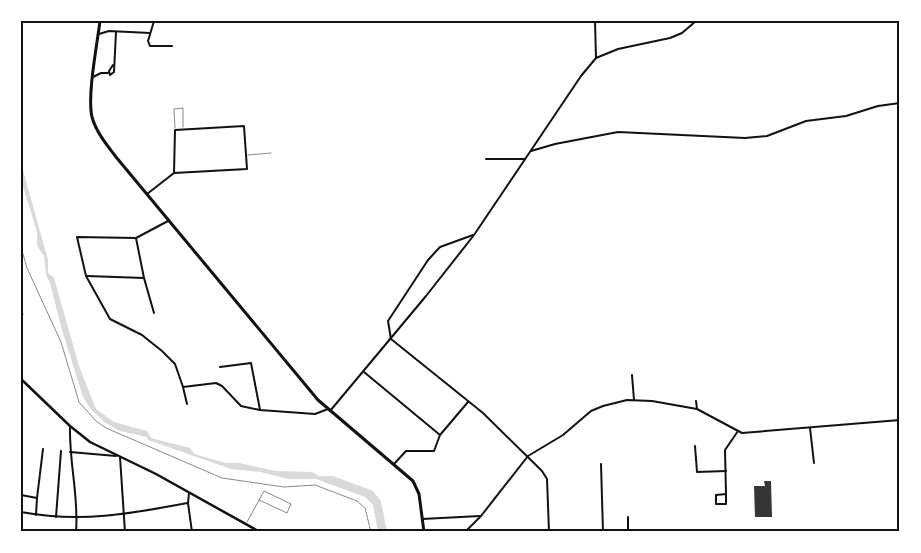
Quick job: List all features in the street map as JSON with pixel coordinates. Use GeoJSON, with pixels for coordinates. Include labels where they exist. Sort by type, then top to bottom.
{"type":"FeatureCollection","features":[{"type":"Feature","properties":{"kind":"main road"},"geometry":{"type":"LineString","coordinates":[[102,26],[99,34],[91,111],[97,129],[109,148],[314,394],[329,410],[408,475],[420,494],[424,532]]}},
{"type":"Feature","properties":{"kind":"main road"},"geometry":{"type":"LineString","coordinates":[[21,379],[70,426],[90,442],[260,532]]}},
{"type":"Feature","properties":{"kind":"street"},"geometry":{"type":"LineString","coordinates":[[154,21],[148,41],[150,46],[172,46]]}},
{"type":"Feature","properties":{"kind":"street"},"geometry":{"type":"LineString","coordinates":[[595,21],[596,58]]}},
{"type":"Feature","properties":{"kind":"street"},"geometry":{"type":"LineString","coordinates":[[183,387],[216,384],[222,386],[241,406],[260,410],[315,414],[329,410],[391,339],[474,235],[581,76],[596,58],[618,49],[670,38],[682,33],[696,21]]}},
{"type":"Feature","properties":{"kind":"street"},"geometry":{"type":"LineString","coordinates":[[102,26],[109,31]]}},
{"type":"Feature","properties":{"kind":"street"},"geometry":{"type":"LineString","coordinates":[[99,34],[109,31],[150,33]]}},
{"type":"Feature","properties":{"kind":"street"},"geometry":{"type":"LineString","coordinates":[[94,77],[100,73],[108,73],[113,65],[116,32]]}},
{"type":"Feature","properties":{"kind":"street"},"geometry":{"type":"LineString","coordinates":[[530,151],[555,144],[618,132],[745,138],[767,136],[806,121],[846,116],[878,106],[900,103]]}},
{"type":"Feature","properties":{"kind":"street"},"geometry":{"type":"LineString","coordinates":[[147,194],[174,173],[247,169],[244,126],[175,130],[174,173]]}},
{"type":"Feature","properties":{"kind":"street"},"geometry":{"type":"LineString","coordinates":[[486,159],[525,159]]}},
{"type":"Feature","properties":{"kind":"street"},"geometry":{"type":"LineString","coordinates":[[169,220],[136,238],[77,237],[86,276],[110,319],[142,335],[162,351],[174,364],[187,404]]}},
{"type":"Feature","properties":{"kind":"street"},"geometry":{"type":"LineString","coordinates":[[474,235],[440,247],[428,260],[388,322],[391,339],[483,413],[542,471],[547,479],[549,532]]}},
{"type":"Feature","properties":{"kind":"street"},"geometry":{"type":"LineString","coordinates":[[136,238],[144,278],[154,313]]}},
{"type":"Feature","properties":{"kind":"street"},"geometry":{"type":"LineString","coordinates":[[86,276],[144,278]]}},
{"type":"Feature","properties":{"kind":"street"},"geometry":{"type":"LineString","coordinates":[[220,367],[252,363],[260,410]]}},
{"type":"Feature","properties":{"kind":"street"},"geometry":{"type":"LineString","coordinates":[[363,371],[440,435]]}},
{"type":"Feature","properties":{"kind":"street"},"geometry":{"type":"LineString","coordinates":[[632,375],[634,400]]}},
{"type":"Feature","properties":{"kind":"street"},"geometry":{"type":"LineString","coordinates":[[465,532],[481,516],[528,456],[563,435],[591,410],[627,400],[652,401],[697,409],[742,433],[900,420]]}},
{"type":"Feature","properties":{"kind":"street"},"geometry":{"type":"LineString","coordinates":[[696,401],[697,409]]}},
{"type":"Feature","properties":{"kind":"street"},"geometry":{"type":"LineString","coordinates":[[394,464],[406,451],[434,451],[440,435],[468,402]]}},
{"type":"Feature","properties":{"kind":"street"},"geometry":{"type":"LineString","coordinates":[[70,426],[70,452],[77,518],[76,532]]}},
{"type":"Feature","properties":{"kind":"street"},"geometry":{"type":"LineString","coordinates":[[810,428],[814,463]]}},
{"type":"Feature","properties":{"kind":"street"},"geometry":{"type":"LineString","coordinates":[[726,494],[716,494],[716,504],[726,504],[726,494],[726,471],[725,450],[738,431]]}},
{"type":"Feature","properties":{"kind":"street"},"geometry":{"type":"LineString","coordinates":[[695,446],[697,472],[726,471]]}},
{"type":"Feature","properties":{"kind":"street"},"geometry":{"type":"LineString","coordinates":[[36,515],[42,449]]}},
{"type":"Feature","properties":{"kind":"street"},"geometry":{"type":"LineString","coordinates":[[56,517],[60,451]]}},
{"type":"Feature","properties":{"kind":"street"},"geometry":{"type":"LineString","coordinates":[[70,452],[118,456],[125,532]]}},
{"type":"Feature","properties":{"kind":"street"},"geometry":{"type":"LineString","coordinates":[[601,464],[603,532]]}},
{"type":"Feature","properties":{"kind":"street"},"geometry":{"type":"LineString","coordinates":[[189,493],[188,503],[192,532]]}},
{"type":"Feature","properties":{"kind":"street"},"geometry":{"type":"LineString","coordinates":[[21,495],[37,498]]}},
{"type":"Feature","properties":{"kind":"street"},"geometry":{"type":"LineString","coordinates":[[21,512],[77,518],[124,515],[188,503]]}},
{"type":"Feature","properties":{"kind":"street"},"geometry":{"type":"LineString","coordinates":[[422,519],[481,516]]}},
{"type":"Feature","properties":{"kind":"street"},"geometry":{"type":"LineString","coordinates":[[628,517],[628,532]]}},
{"type":"Feature","properties":{"kind":"lane"},"geometry":{"type":"LineString","coordinates":[[175,130],[174,109],[183,108],[184,129]]}},
{"type":"Feature","properties":{"kind":"lane"},"geometry":{"type":"LineString","coordinates":[[246,155],[271,153]]}},
{"type":"Feature","properties":{"kind":"lane"},"geometry":{"type":"LineString","coordinates":[[21,310],[23,314],[21,321]]}},
{"type":"Feature","properties":{"kind":"lane"},"geometry":{"type":"LineString","coordinates":[[245,525],[264,491],[291,504],[288,513],[259,500]]}},
{"type":"Feature","properties":{"kind":"path"},"geometry":{"type":"LineString","coordinates":[[21,247],[27,268],[61,342],[79,402],[96,421],[106,428],[222,478],[284,487],[315,485],[357,500],[365,508],[371,532]]}},
{"type":"Feature","properties":{"kind":"path"},"geometry":{"type":"LineString","coordinates":[[885,532],[900,531]]}},
{"type":"Feature","properties":{"kind":"shaded area"},"geometry":{"type":"Polygon","coordinates":[[[21,163],[48,260],[48,273],[54,278],[79,366],[96,409],[114,422],[147,431],[151,438],[190,448],[194,454],[226,463],[239,463],[276,471],[312,472],[319,476],[333,476],[373,491],[381,501],[387,532],[378,532],[373,505],[365,497],[316,479],[288,479],[261,472],[231,469],[148,440],[147,437],[120,431],[104,422],[90,408],[83,397],[62,330],[50,283],[46,275],[44,256],[37,246],[37,232],[21,180],[21,163]]]}},
{"type":"Feature","properties":{"kind":"building"},"geometry":{"type":"Polygon","coordinates":[[[764,481],[771,481],[772,517],[755,517],[754,486],[765,486],[764,481]]]}}]}
